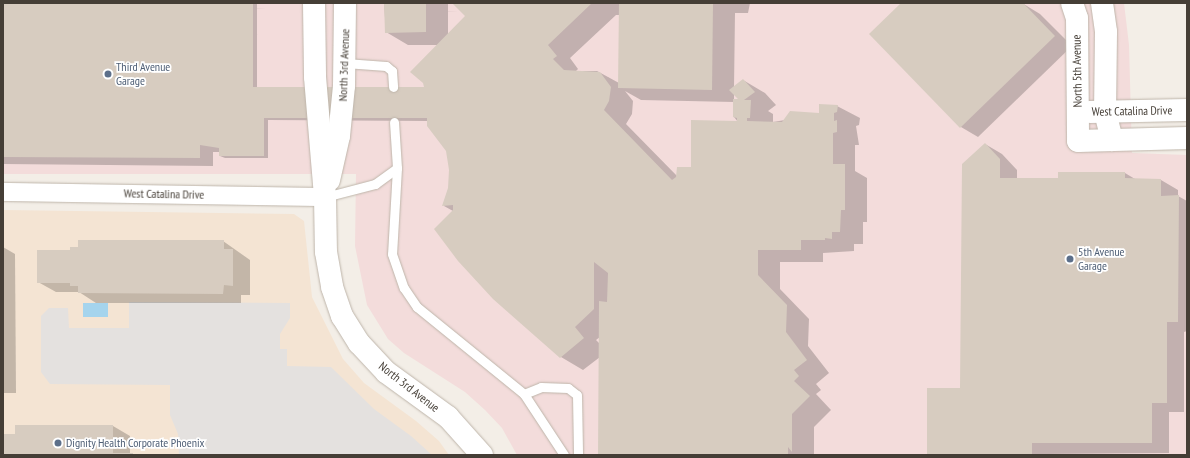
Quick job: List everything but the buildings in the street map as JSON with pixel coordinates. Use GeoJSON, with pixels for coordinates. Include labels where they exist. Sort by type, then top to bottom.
{"type":"FeatureCollection","features":[{"type":"Feature","properties":{"kind":"street","name":"North 3rd Avenue"},"geometry":{"type":"LineString","coordinates":[[314,3],[315,77],[325,197],[326,252],[332,287],[342,316],[359,343],[386,372],[448,417],[482,455]]}},
{"type":"Feature","properties":{"kind":"street","name":"North 3rd Avenue"},"geometry":{"type":"LineString","coordinates":[[325,197],[339,136],[345,63],[346,3]]}},
{"type":"Feature","properties":{"kind":"street","name":"North 5th Avenue"},"geometry":{"type":"LineString","coordinates":[[1072,3],[1077,18],[1078,141],[1112,140]]}},
{"type":"Feature","properties":{"kind":"street"},"geometry":{"type":"LineString","coordinates":[[1102,3],[1106,32],[1105,112],[1112,140],[1187,138]]}},
{"type":"Feature","properties":{"kind":"street","name":"West Catalina Drive"},"geometry":{"type":"LineString","coordinates":[[1078,113],[1187,110]]}},
{"type":"Feature","properties":{"kind":"street","name":"West Catalina Drive"},"geometry":{"type":"LineString","coordinates":[[3,192],[325,197]]}},
{"type":"Feature","properties":{"kind":"lane"},"geometry":{"type":"LineString","coordinates":[[345,63],[386,66],[392,71],[392,87]]}},
{"type":"Feature","properties":{"kind":"lane"},"geometry":{"type":"LineString","coordinates":[[394,122],[397,168],[392,254],[404,288],[417,307],[524,394],[564,455]]}},
{"type":"Feature","properties":{"kind":"lane"},"geometry":{"type":"LineString","coordinates":[[325,197],[375,184],[397,168]]}},
{"type":"Feature","properties":{"kind":"lane"},"geometry":{"type":"LineString","coordinates":[[524,394],[541,387],[568,388],[577,395],[578,455]]}},
{"type":"Feature","properties":{"kind":"shaded area"},"geometry":{"type":"Polygon","coordinates":[[[3,3],[1124,3],[1129,45],[1132,153],[1187,155],[1187,455],[517,455],[502,428],[465,392],[404,353],[388,339],[367,305],[355,246],[356,174],[3,174],[3,3]]]}},
{"type":"Feature","properties":{"kind":"shaded area"},"geometry":{"type":"Polygon","coordinates":[[[3,210],[294,214],[304,221],[312,297],[343,359],[364,383],[416,421],[439,441],[449,455],[3,455],[3,210]]]}},
{"type":"Feature","properties":{"kind":"shaded area"},"geometry":{"type":"Polygon","coordinates":[[[129,302],[290,303],[290,318],[280,334],[280,349],[287,349],[287,366],[331,367],[374,409],[411,436],[432,455],[179,455],[178,434],[170,415],[170,385],[50,384],[41,372],[41,316],[49,308],[68,308],[69,328],[129,328],[129,302]]]}},
{"type":"Feature","properties":{"kind":"water"},"geometry":{"type":"Polygon","coordinates":[[[83,303],[108,303],[108,317],[83,317],[83,303]]]}},
{"type":"Feature","properties":{"kind":"place","name":"Third Avenue Garage"},"geometry":{"type":"Point","coordinates":[108,74]}},
{"type":"Feature","properties":{"kind":"place","name":"5th Avenue Garage"},"geometry":{"type":"Point","coordinates":[1070,259]}},
{"type":"Feature","properties":{"kind":"place","name":"Dignity Health Corporate Phoenix"},"geometry":{"type":"Point","coordinates":[58,443]}}]}
